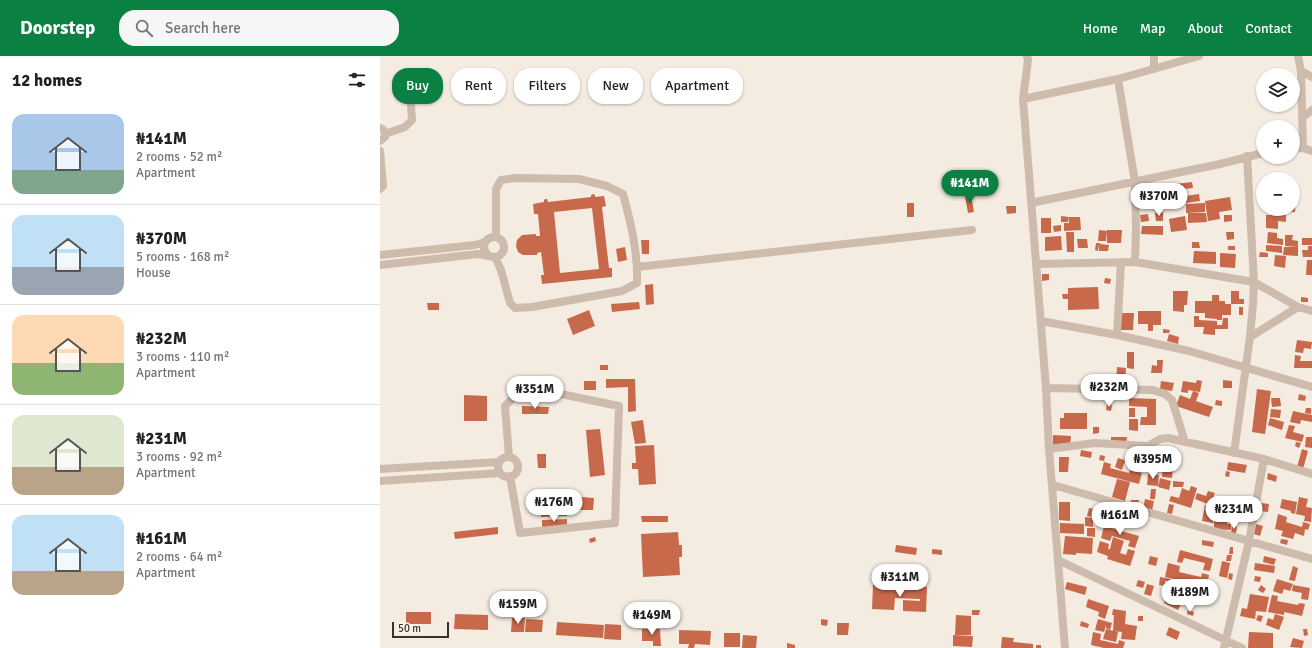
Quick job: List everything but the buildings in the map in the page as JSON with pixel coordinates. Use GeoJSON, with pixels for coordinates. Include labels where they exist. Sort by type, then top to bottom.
{"type":"FeatureCollection","features":[{"type":"Feature","properties":{"kind":"street"},"geometry":{"type":"LineString","coordinates":[[1027,56],[1028,60],[1024,99],[1065,648]]}},
{"type":"Feature","properties":{"kind":"street"},"geometry":{"type":"LineString","coordinates":[[1154,56],[1154,69]]}},
{"type":"Feature","properties":{"kind":"street"},"geometry":{"type":"LineString","coordinates":[[1024,99],[1118,79],[1199,56]]}},
{"type":"Feature","properties":{"kind":"street"},"geometry":{"type":"LineString","coordinates":[[1298,56],[1301,71],[1303,148]]}},
{"type":"Feature","properties":{"kind":"street"},"geometry":{"type":"LineString","coordinates":[[1301,71],[1312,77]]}},
{"type":"Feature","properties":{"kind":"street"},"geometry":{"type":"LineString","coordinates":[[1118,79],[1135,182],[1135,262]]}},
{"type":"Feature","properties":{"kind":"street"},"geometry":{"type":"LineString","coordinates":[[382,134],[405,127],[412,120],[411,105]]}},
{"type":"Feature","properties":{"kind":"street"},"geometry":{"type":"LineString","coordinates":[[1302,118],[1312,110]]}},
{"type":"Feature","properties":{"kind":"street"},"geometry":{"type":"LineString","coordinates":[[1300,148],[1312,151]]}},
{"type":"Feature","properties":{"kind":"street"},"geometry":{"type":"LineString","coordinates":[[380,151],[381,177],[383,186],[380,189]]}},
{"type":"Feature","properties":{"kind":"street"},"geometry":{"type":"LineString","coordinates":[[1031,203],[1220,164],[1256,154]]}},
{"type":"Feature","properties":{"kind":"street"},"geometry":{"type":"LineString","coordinates":[[1234,453],[1250,338],[1254,282],[1247,156]]}},
{"type":"Feature","properties":{"kind":"street"},"geometry":{"type":"LineString","coordinates":[[485,242],[484,250],[492,256],[501,270],[510,303],[515,308],[532,307],[622,291],[637,284],[638,267],[632,228],[623,194],[607,186],[579,179],[515,178],[501,180],[496,189],[496,237]]}},
{"type":"Feature","properties":{"kind":"street"},"geometry":{"type":"LineString","coordinates":[[638,267],[972,230]]}},
{"type":"Feature","properties":{"kind":"street"},"geometry":{"type":"LineString","coordinates":[[380,255],[475,245],[485,242],[490,238],[496,237],[502,241],[504,247],[501,254],[492,256],[478,254],[380,265]]}},
{"type":"Feature","properties":{"kind":"street"},"geometry":{"type":"LineString","coordinates":[[1117,335],[1122,262]]}},
{"type":"Feature","properties":{"kind":"street"},"geometry":{"type":"LineString","coordinates":[[1037,264],[1135,262],[1254,282],[1298,307],[1312,311]]}},
{"type":"Feature","properties":{"kind":"street"},"geometry":{"type":"LineString","coordinates":[[1250,338],[1298,307]]}},
{"type":"Feature","properties":{"kind":"street"},"geometry":{"type":"LineString","coordinates":[[1041,321],[1117,335],[1189,351],[1312,387]]}},
{"type":"Feature","properties":{"kind":"street"},"geometry":{"type":"LineString","coordinates":[[1046,388],[1153,390],[1164,394],[1172,400],[1185,442]]}},
{"type":"Feature","properties":{"kind":"street"},"geometry":{"type":"LineString","coordinates":[[509,457],[505,406],[517,394],[556,393],[619,406],[615,523],[520,533],[510,476]]}},
{"type":"Feature","properties":{"kind":"street"},"geometry":{"type":"LineString","coordinates":[[1049,449],[1095,443],[1148,446],[1160,438],[1168,438],[1264,459],[1312,474]]}},
{"type":"Feature","properties":{"kind":"street"},"geometry":{"type":"LineString","coordinates":[[380,469],[499,462],[503,458],[509,457],[515,460],[518,466],[516,473],[506,477],[500,473],[380,481]]}},
{"type":"Feature","properties":{"kind":"street"},"geometry":{"type":"LineString","coordinates":[[1224,644],[1249,541],[1264,459]]}},
{"type":"Feature","properties":{"kind":"street"},"geometry":{"type":"LineString","coordinates":[[499,462],[498,466],[500,473]]}},
{"type":"Feature","properties":{"kind":"street"},"geometry":{"type":"LineString","coordinates":[[1053,485],[1312,559]]}},
{"type":"Feature","properties":{"kind":"street"},"geometry":{"type":"LineString","coordinates":[[1058,560],[1224,644],[1242,648]]}}]}
